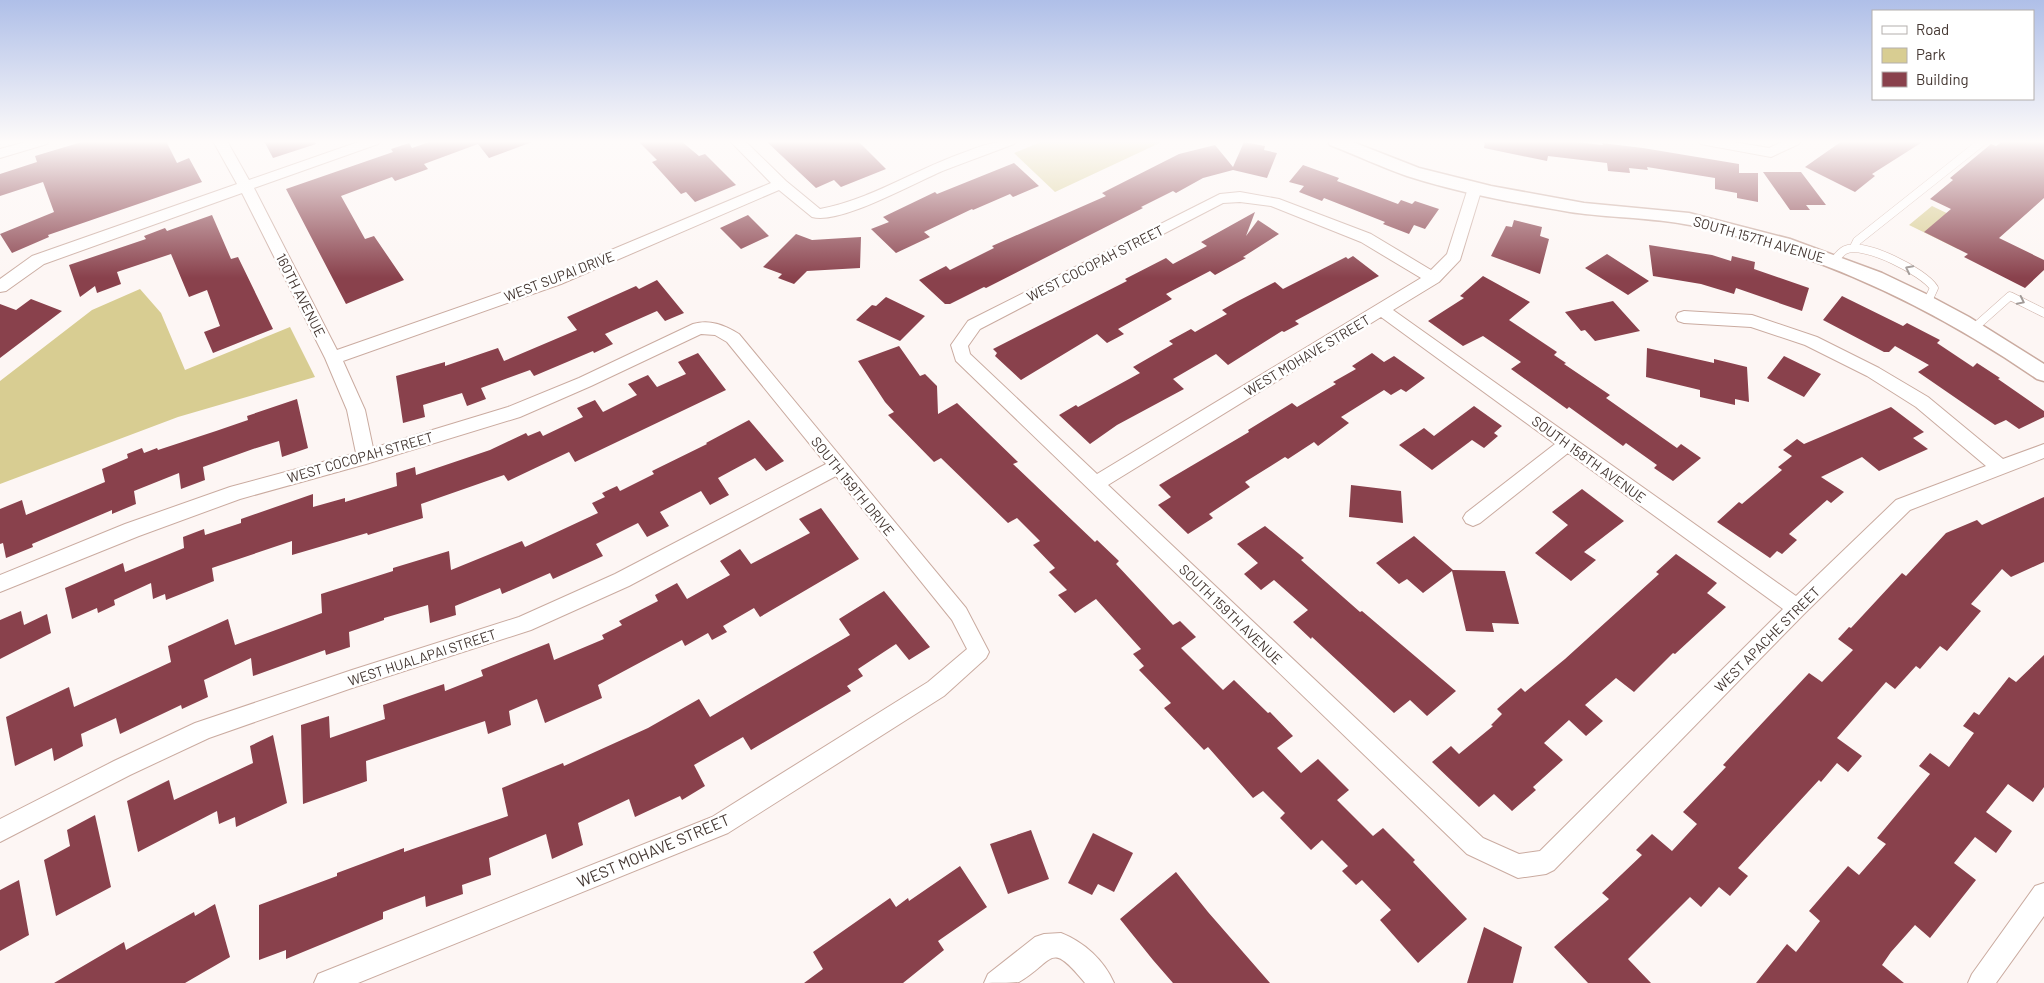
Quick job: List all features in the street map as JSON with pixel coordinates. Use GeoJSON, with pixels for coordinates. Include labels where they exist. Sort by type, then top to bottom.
{"type":"FeatureCollection","features":[{"type":"Feature","properties":{"kind":"street"},"geometry":{"type":"LineString","coordinates":[[0,287],[38,260],[240,187]]}},
{"type":"Feature","properties":{"kind":"street","name":"160TH AVENUE"},"geometry":{"type":"LineString","coordinates":[[246,187],[333,358],[356,410],[366,457]]}},
{"type":"Feature","properties":{"kind":"street","name":"WEST SUPAI DRIVE"},"geometry":{"type":"LineString","coordinates":[[333,358],[555,280],[775,187]]}},
{"type":"Feature","properties":{"kind":"street"},"geometry":{"type":"LineString","coordinates":[[785,187],[817,214],[849,208],[896,187]]}},
{"type":"Feature","properties":{"kind":"street","name":"SOUTH 157TH AVENUE"},"geometry":{"type":"LineString","coordinates":[[1471,187],[1570,206],[1688,218],[1759,236],[1834,261],[1926,302],[1974,328],[2044,374]]}},
{"type":"Feature","properties":{"kind":"street","name":"WEST MOHAVE STREET"},"geometry":{"type":"LineString","coordinates":[[1095,484],[1433,278],[1454,256],[1475,188]]}},
{"type":"Feature","properties":{"kind":"street","name":"WEST COCOPAH STREET"},"geometry":{"type":"LineString","coordinates":[[959,345],[974,325],[1220,199],[1240,197],[1274,202],[1366,238],[1433,278]]}},
{"type":"Feature","properties":{"kind":"street","name":"SOUTH 158TH AVENUE"},"geometry":{"type":"LineString","coordinates":[[1382,310],[1797,608]]}},
{"type":"Feature","properties":{"kind":"street"},"geometry":{"type":"LineString","coordinates":[[1684,317],[1752,322],[1811,341],[1873,372],[1922,402],[2000,467]]}},
{"type":"Feature","properties":{"kind":"street","name":"WEST COCOPAH STREET"},"geometry":{"type":"LineString","coordinates":[[0,584],[132,530],[237,492],[366,457],[514,412],[585,382],[700,328],[718,329]]}},
{"type":"Feature","properties":{"kind":"street","name":"SOUTH 159TH DRIVE"},"geometry":{"type":"LineString","coordinates":[[718,329],[733,338],[959,614],[979,652]]}},
{"type":"Feature","properties":{"kind":"street","name":"SOUTH 159TH AVENUE"},"geometry":{"type":"LineString","coordinates":[[959,345],[962,356],[1475,846],[1518,866]]}},
{"type":"Feature","properties":{"kind":"street"},"geometry":{"type":"LineString","coordinates":[[1473,518],[1567,444]]}},
{"type":"Feature","properties":{"kind":"street","name":"WEST APACHE STREET"},"geometry":{"type":"LineString","coordinates":[[1518,866],[1546,862],[1797,608],[1904,505],[2044,451]]}},
{"type":"Feature","properties":{"kind":"street","name":"WEST HUALAPAI STREET"},"geometry":{"type":"LineString","coordinates":[[0,830],[122,768],[203,730],[361,676],[524,624],[622,580],[837,466]]}},
{"type":"Feature","properties":{"kind":"street","name":"WEST MOHAVE STREET"},"geometry":{"type":"LineString","coordinates":[[327,983],[720,825],[936,689],[979,652]]}},
{"type":"Feature","properties":{"kind":"street"},"geometry":{"type":"LineString","coordinates":[[1981,983],[2044,895]]}},
{"type":"Feature","properties":{"kind":"street"},"geometry":{"type":"LineString","coordinates":[[997,983],[1044,946],[1061,945],[1077,954],[1101,983]]}},
{"type":"Feature","properties":{"kind":"lane"},"geometry":{"type":"LineString","coordinates":[[1854,247],[1856,241],[1925,187]]}},
{"type":"Feature","properties":{"kind":"lane"},"geometry":{"type":"LineString","coordinates":[[1834,261],[1845,249],[1854,247],[1908,268],[1927,279],[1934,288],[1926,302]]}},
{"type":"Feature","properties":{"kind":"lane"},"geometry":{"type":"LineString","coordinates":[[1974,328],[2010,296],[2044,313]]}},
{"type":"Feature","properties":{"kind":"green space"},"geometry":{"type":"Polygon","coordinates":[[[1050,187],[1066,187],[1055,192],[1050,187]]]}},
{"type":"Feature","properties":{"kind":"green space"},"geometry":{"type":"Polygon","coordinates":[[[1932,206],[1980,229],[1958,249],[1909,225],[1932,206]]]}},
{"type":"Feature","properties":{"kind":"green space"},"geometry":{"type":"Polygon","coordinates":[[[140,289],[161,313],[185,370],[290,327],[315,377],[178,417],[0,484],[0,381],[92,310],[140,289]]]}},
{"type":"Feature","properties":{"kind":"building"},"geometry":{"type":"Polygon","coordinates":[[[0,187],[28,187],[0,196],[0,187]]]}},
{"type":"Feature","properties":{"kind":"building"},"geometry":{"type":"Polygon","coordinates":[[[45,187],[188,187],[48,235],[49,237],[12,253],[0,234],[54,212],[45,187]]]}},
{"type":"Feature","properties":{"kind":"building"},"geometry":{"type":"Polygon","coordinates":[[[292,187],[365,187],[341,196],[365,239],[374,236],[404,280],[346,304],[286,189],[292,187]]]}},
{"type":"Feature","properties":{"kind":"building"},"geometry":{"type":"Polygon","coordinates":[[[675,187],[731,187],[695,202],[686,192],[681,194],[675,187]]]}},
{"type":"Feature","properties":{"kind":"building"},"geometry":{"type":"Polygon","coordinates":[[[955,187],[1037,187],[1013,197],[1010,194],[972,209],[924,232],[930,237],[896,253],[871,229],[889,222],[883,217],[935,192],[937,194],[955,187]]]}},
{"type":"Feature","properties":{"kind":"building"},"geometry":{"type":"Polygon","coordinates":[[[1114,187],[1187,187],[1176,193],[1173,191],[986,288],[984,287],[950,304],[945,304],[919,280],[946,266],[950,270],[994,248],[992,246],[1106,196],[1102,193],[1114,187]]]}},
{"type":"Feature","properties":{"kind":"building"},"geometry":{"type":"Polygon","coordinates":[[[1303,187],[1353,187],[1398,204],[1401,200],[1412,204],[1415,201],[1439,209],[1425,229],[1414,225],[1409,234],[1383,224],[1385,222],[1324,198],[1322,201],[1299,192],[1303,187]]]}},
{"type":"Feature","properties":{"kind":"building"},"geometry":{"type":"Polygon","coordinates":[[[1715,187],[1758,187],[1758,202],[1737,198],[1737,193],[1715,189],[1715,187]]]}},
{"type":"Feature","properties":{"kind":"building"},"geometry":{"type":"Polygon","coordinates":[[[1774,187],[1812,187],[1826,205],[1806,205],[1810,210],[1790,210],[1774,187]]]}},
{"type":"Feature","properties":{"kind":"building"},"geometry":{"type":"Polygon","coordinates":[[[1845,187],[1861,187],[1855,192],[1845,187]]]}},
{"type":"Feature","properties":{"kind":"building"},"geometry":{"type":"Polygon","coordinates":[[[1945,187],[2044,187],[2044,198],[1999,238],[2044,260],[2044,270],[2025,288],[1964,257],[1968,254],[1924,232],[1951,209],[1930,199],[1945,187]]]}},
{"type":"Feature","properties":{"kind":"building"},"geometry":{"type":"Polygon","coordinates":[[[1255,212],[1246,236],[1258,220],[1279,234],[1243,257],[1246,258],[1215,275],[1210,271],[1166,294],[1172,299],[1118,329],[1124,334],[1107,343],[1097,334],[1021,380],[995,356],[997,353],[993,349],[1127,281],[1125,279],[1166,258],[1173,264],[1207,246],[1201,242],[1255,212]]]}},
{"type":"Feature","properties":{"kind":"building"},"geometry":{"type":"Polygon","coordinates":[[[212,215],[231,259],[238,257],[273,329],[213,353],[204,332],[220,326],[207,290],[189,297],[171,254],[117,272],[121,284],[97,293],[95,286],[80,297],[69,265],[146,239],[144,236],[165,228],[167,231],[212,215]]]}},
{"type":"Feature","properties":{"kind":"building"},"geometry":{"type":"Polygon","coordinates":[[[748,215],[769,236],[741,249],[720,228],[748,215]]]}},
{"type":"Feature","properties":{"kind":"building"},"geometry":{"type":"Polygon","coordinates":[[[1514,220],[1542,227],[1540,236],[1549,239],[1540,274],[1491,256],[1506,226],[1512,227],[1514,220]]]}},
{"type":"Feature","properties":{"kind":"building"},"geometry":{"type":"Polygon","coordinates":[[[796,234],[812,240],[861,237],[860,268],[807,271],[794,284],[778,278],[782,274],[763,267],[796,234]]]}},
{"type":"Feature","properties":{"kind":"building"},"geometry":{"type":"Polygon","coordinates":[[[1649,245],[1712,255],[1731,261],[1732,256],[1755,262],[1754,269],[1809,288],[1802,311],[1736,288],[1734,294],[1701,284],[1653,276],[1649,245]]]}},
{"type":"Feature","properties":{"kind":"building"},"geometry":{"type":"Polygon","coordinates":[[[1607,254],[1649,281],[1628,295],[1585,268],[1607,254]]]}},
{"type":"Feature","properties":{"kind":"building"},"geometry":{"type":"Polygon","coordinates":[[[1353,256],[1379,276],[1295,321],[1299,324],[1284,332],[1282,331],[1228,365],[1216,354],[1173,379],[1184,389],[1117,425],[1090,444],[1059,415],[1076,405],[1078,407],[1140,373],[1133,367],[1173,344],[1169,341],[1191,329],[1195,332],[1227,314],[1222,310],[1238,301],[1275,282],[1283,289],[1346,257],[1348,259],[1353,256]]]}},
{"type":"Feature","properties":{"kind":"building"},"geometry":{"type":"Polygon","coordinates":[[[1483,276],[1530,302],[1509,320],[1557,352],[1554,355],[1566,363],[1564,364],[1610,395],[1606,398],[1677,448],[1681,444],[1701,458],[1673,481],[1654,468],[1657,465],[1626,443],[1623,446],[1569,407],[1567,409],[1511,369],[1521,362],[1483,336],[1463,346],[1428,321],[1464,298],[1460,296],[1483,276]]]}},
{"type":"Feature","properties":{"kind":"building"},"geometry":{"type":"Polygon","coordinates":[[[657,280],[684,313],[665,321],[657,311],[605,334],[613,344],[594,353],[593,351],[534,376],[530,370],[481,388],[486,399],[467,406],[462,393],[423,405],[425,417],[403,423],[396,376],[445,362],[445,366],[498,348],[504,361],[577,330],[567,317],[636,286],[639,289],[657,280]]]}},
{"type":"Feature","properties":{"kind":"building"},"geometry":{"type":"Polygon","coordinates":[[[1842,296],[1903,326],[1907,323],[1940,340],[1937,343],[1973,367],[1977,363],[2000,378],[1998,379],[2044,411],[2044,417],[2019,429],[2006,420],[1995,425],[1918,372],[1929,365],[1895,346],[1889,352],[1884,352],[1823,320],[1842,296]]]}},
{"type":"Feature","properties":{"kind":"building"},"geometry":{"type":"Polygon","coordinates":[[[886,297],[925,316],[900,341],[856,320],[872,305],[876,306],[886,297]]]}},
{"type":"Feature","properties":{"kind":"building"},"geometry":{"type":"Polygon","coordinates":[[[31,299],[62,311],[0,358],[0,304],[16,310],[31,299]]]}},
{"type":"Feature","properties":{"kind":"building"},"geometry":{"type":"Polygon","coordinates":[[[1613,301],[1640,331],[1595,341],[1585,330],[1581,331],[1565,312],[1613,301]]]}},
{"type":"Feature","properties":{"kind":"building"},"geometry":{"type":"Polygon","coordinates":[[[899,346],[920,376],[925,374],[937,386],[938,414],[957,403],[1018,462],[1013,464],[1095,542],[1097,540],[1119,561],[1116,564],[1173,625],[1180,621],[1196,637],[1181,648],[1223,690],[1234,680],[1268,713],[1270,712],[1293,736],[1277,748],[1301,773],[1318,759],[1349,790],[1337,800],[1373,836],[1383,828],[1415,860],[1413,862],[1467,919],[1418,963],[1380,920],[1391,910],[1362,880],[1356,885],[1342,871],[1348,866],[1322,840],[1311,850],[1280,818],[1285,813],[1263,791],[1253,798],[1208,747],[1204,750],[1164,708],[1171,703],[1139,670],[1144,666],[1133,654],[1141,649],[1096,599],[1075,613],[1058,595],[1067,590],[1049,572],[1055,568],[1033,545],[1040,541],[1017,518],[1008,523],[941,458],[934,462],[888,415],[894,412],[885,402],[858,361],[899,346]]]}},
{"type":"Feature","properties":{"kind":"building"},"geometry":{"type":"Polygon","coordinates":[[[1647,348],[1714,363],[1714,359],[1747,367],[1749,402],[1735,399],[1735,405],[1700,397],[1700,390],[1646,377],[1647,348]]]}},
{"type":"Feature","properties":{"kind":"building"},"geometry":{"type":"Polygon","coordinates":[[[698,353],[726,390],[575,462],[569,452],[508,481],[504,475],[421,504],[423,518],[292,555],[292,541],[212,568],[214,581],[166,600],[165,594],[153,599],[151,583],[114,600],[115,605],[98,613],[97,608],[72,619],[65,588],[123,563],[125,572],[184,548],[183,537],[204,529],[205,535],[241,523],[241,519],[313,494],[313,507],[345,498],[345,502],[397,486],[396,473],[415,467],[416,475],[490,450],[526,433],[528,436],[540,431],[543,436],[583,417],[577,408],[595,400],[603,412],[637,395],[628,384],[648,375],[657,387],[686,374],[678,362],[698,353]]]}},
{"type":"Feature","properties":{"kind":"building"},"geometry":{"type":"Polygon","coordinates":[[[1372,353],[1384,362],[1394,356],[1425,378],[1406,392],[1401,389],[1391,395],[1384,390],[1341,417],[1349,423],[1318,446],[1314,442],[1288,459],[1285,457],[1245,482],[1250,487],[1209,514],[1213,518],[1188,534],[1158,505],[1171,497],[1159,485],[1249,432],[1248,430],[1292,403],[1297,407],[1336,384],[1333,382],[1356,369],[1352,366],[1372,353]]]}},
{"type":"Feature","properties":{"kind":"building"},"geometry":{"type":"Polygon","coordinates":[[[1784,356],[1821,374],[1804,397],[1767,378],[1784,356]]]}},
{"type":"Feature","properties":{"kind":"building"},"geometry":{"type":"Polygon","coordinates":[[[297,399],[308,448],[282,457],[279,441],[253,449],[203,467],[205,480],[181,489],[179,473],[134,491],[136,504],[112,514],[112,510],[32,544],[33,547],[6,558],[3,543],[0,544],[0,509],[22,500],[26,515],[105,482],[102,469],[128,458],[127,454],[142,448],[144,453],[157,448],[158,450],[248,420],[247,416],[297,399]]]}},
{"type":"Feature","properties":{"kind":"building"},"geometry":{"type":"Polygon","coordinates":[[[1474,406],[1502,426],[1494,433],[1498,436],[1484,448],[1472,440],[1432,470],[1399,445],[1424,428],[1434,436],[1474,406]]]}},
{"type":"Feature","properties":{"kind":"building"},"geometry":{"type":"Polygon","coordinates":[[[1891,407],[1924,432],[1913,438],[1928,449],[1879,471],[1862,457],[1821,477],[1844,492],[1831,503],[1827,500],[1789,534],[1797,540],[1782,554],[1777,551],[1770,558],[1717,522],[1739,502],[1742,504],[1782,470],[1778,467],[1792,456],[1783,450],[1797,439],[1804,444],[1891,407]]]}},
{"type":"Feature","properties":{"kind":"building"},"geometry":{"type":"Polygon","coordinates":[[[749,420],[784,461],[766,471],[755,458],[718,478],[729,495],[710,505],[701,491],[660,512],[669,526],[647,537],[638,523],[596,544],[603,556],[553,579],[550,573],[502,594],[500,588],[455,606],[456,615],[430,623],[428,605],[384,618],[384,620],[349,632],[350,647],[326,655],[325,650],[253,676],[251,658],[204,680],[208,697],[182,709],[181,705],[120,734],[116,718],[81,734],[83,746],[54,761],[52,748],[15,766],[6,717],[69,687],[74,707],[171,662],[168,646],[228,619],[235,645],[322,613],[321,594],[393,571],[393,568],[449,551],[451,570],[522,541],[525,547],[598,513],[592,503],[605,497],[602,493],[617,486],[620,491],[654,474],[652,471],[707,444],[749,420]]]}},
{"type":"Feature","properties":{"kind":"building"},"geometry":{"type":"Polygon","coordinates":[[[1351,485],[1401,491],[1403,523],[1349,517],[1351,485]]]}},
{"type":"Feature","properties":{"kind":"building"},"geometry":{"type":"Polygon","coordinates":[[[1582,489],[1624,521],[1584,552],[1596,560],[1571,581],[1535,553],[1568,525],[1552,512],[1582,489]]]}},
{"type":"Feature","properties":{"kind":"building"},"geometry":{"type":"Polygon","coordinates":[[[2044,497],[2044,562],[2011,577],[2002,569],[1971,604],[1981,611],[1947,651],[1940,646],[1920,669],[1916,666],[1895,689],[1886,682],[1837,738],[1862,756],[1848,772],[1837,763],[1821,782],[1819,780],[1738,868],[1748,876],[1730,896],[1719,887],[1701,907],[1690,897],[1628,959],[1651,983],[1588,983],[1554,947],[1609,899],[1602,893],[1642,855],[1636,850],[1652,834],[1672,851],[1697,824],[1683,812],[1726,767],[1723,765],[1809,673],[1822,682],[1853,650],[1838,639],[1849,627],[1851,628],[1902,573],[1906,576],[1946,533],[1977,520],[1982,525],[2044,497]]]}},
{"type":"Feature","properties":{"kind":"building"},"geometry":{"type":"Polygon","coordinates":[[[821,508],[859,559],[760,617],[754,608],[723,626],[727,632],[712,640],[708,633],[685,646],[682,640],[598,685],[602,698],[545,723],[537,699],[509,711],[511,725],[488,734],[485,721],[366,761],[367,781],[303,804],[301,725],[329,716],[330,738],[385,719],[383,705],[444,684],[445,691],[483,676],[481,670],[549,643],[554,660],[604,639],[602,635],[622,625],[619,621],[658,601],[655,595],[677,583],[687,599],[730,575],[720,561],[740,549],[751,564],[810,533],[799,519],[821,508]]]}},
{"type":"Feature","properties":{"kind":"building"},"geometry":{"type":"Polygon","coordinates":[[[1265,526],[1304,558],[1301,560],[1360,612],[1362,611],[1456,691],[1427,716],[1410,700],[1394,713],[1312,637],[1311,639],[1293,622],[1308,610],[1274,580],[1261,590],[1244,574],[1258,563],[1237,544],[1265,526]]]}},
{"type":"Feature","properties":{"kind":"building"},"geometry":{"type":"Polygon","coordinates":[[[1414,536],[1453,570],[1505,571],[1519,624],[1492,623],[1494,632],[1466,631],[1452,571],[1423,593],[1407,579],[1399,584],[1376,563],[1414,536]]]}},
{"type":"Feature","properties":{"kind":"building"},"geometry":{"type":"Polygon","coordinates":[[[1676,554],[1717,583],[1707,593],[1726,607],[1675,654],[1673,653],[1634,692],[1616,678],[1585,705],[1603,721],[1586,736],[1569,720],[1544,743],[1563,760],[1533,787],[1536,790],[1512,811],[1494,794],[1479,807],[1432,762],[1451,746],[1459,754],[1493,726],[1491,725],[1502,714],[1497,709],[1521,688],[1525,692],[1565,659],[1659,574],[1656,572],[1676,554]]]}},
{"type":"Feature","properties":{"kind":"building"},"geometry":{"type":"Polygon","coordinates":[[[884,591],[930,647],[909,660],[896,644],[858,669],[863,676],[847,686],[851,691],[751,750],[743,737],[694,765],[705,786],[682,800],[680,796],[635,817],[629,799],[578,823],[583,845],[552,859],[546,834],[489,858],[491,875],[462,885],[463,894],[426,907],[425,896],[383,912],[383,919],[286,959],[286,950],[259,960],[259,905],[337,876],[337,873],[404,848],[404,852],[508,816],[502,788],[563,763],[564,766],[648,728],[699,699],[710,717],[850,635],[839,619],[884,591]]]}},
{"type":"Feature","properties":{"kind":"building"},"geometry":{"type":"Polygon","coordinates":[[[21,611],[24,625],[47,614],[51,633],[0,659],[0,620],[21,611]]]}},
{"type":"Feature","properties":{"kind":"building"},"geometry":{"type":"Polygon","coordinates":[[[2044,655],[2044,787],[2033,802],[2008,784],[1986,812],[2012,831],[1996,853],[1975,837],[1954,863],[1976,880],[1930,938],[1915,925],[1882,965],[1904,983],[1756,983],[1787,944],[1796,952],[1820,921],[1809,911],[1848,866],[1859,875],[1886,844],[1877,838],[1930,774],[1919,766],[1930,753],[1949,767],[1974,733],[1963,726],[1974,712],[1979,715],[2009,677],[2016,682],[2044,655]]]}},
{"type":"Feature","properties":{"kind":"building"},"geometry":{"type":"Polygon","coordinates":[[[273,735],[287,803],[236,827],[235,817],[219,824],[217,811],[138,852],[127,801],[169,780],[174,800],[253,763],[250,746],[273,735]]]}},
{"type":"Feature","properties":{"kind":"building"},"geometry":{"type":"Polygon","coordinates":[[[95,815],[111,887],[56,916],[44,860],[70,846],[67,830],[95,815]]]}},
{"type":"Feature","properties":{"kind":"building"},"geometry":{"type":"Polygon","coordinates":[[[1031,830],[1049,879],[1008,894],[990,844],[1031,830]]]}},
{"type":"Feature","properties":{"kind":"building"},"geometry":{"type":"Polygon","coordinates":[[[1093,833],[1133,853],[1114,892],[1098,884],[1092,895],[1068,883],[1093,833]]]}},
{"type":"Feature","properties":{"kind":"building"},"geometry":{"type":"Polygon","coordinates":[[[960,866],[987,907],[938,941],[944,950],[903,983],[804,983],[823,969],[813,952],[890,898],[896,907],[908,898],[909,901],[960,866]]]}},
{"type":"Feature","properties":{"kind":"building"},"geometry":{"type":"Polygon","coordinates":[[[1176,872],[1270,983],[1173,983],[1153,960],[1120,919],[1176,872]]]}},
{"type":"Feature","properties":{"kind":"building"},"geometry":{"type":"Polygon","coordinates":[[[19,880],[29,935],[0,951],[0,890],[19,880]]]}},
{"type":"Feature","properties":{"kind":"building"},"geometry":{"type":"Polygon","coordinates":[[[215,904],[230,957],[185,983],[54,983],[124,942],[126,950],[194,912],[195,916],[215,904]]]}},
{"type":"Feature","properties":{"kind":"building"},"geometry":{"type":"Polygon","coordinates":[[[1484,927],[1522,947],[1513,983],[1467,983],[1484,927]]]}}]}
